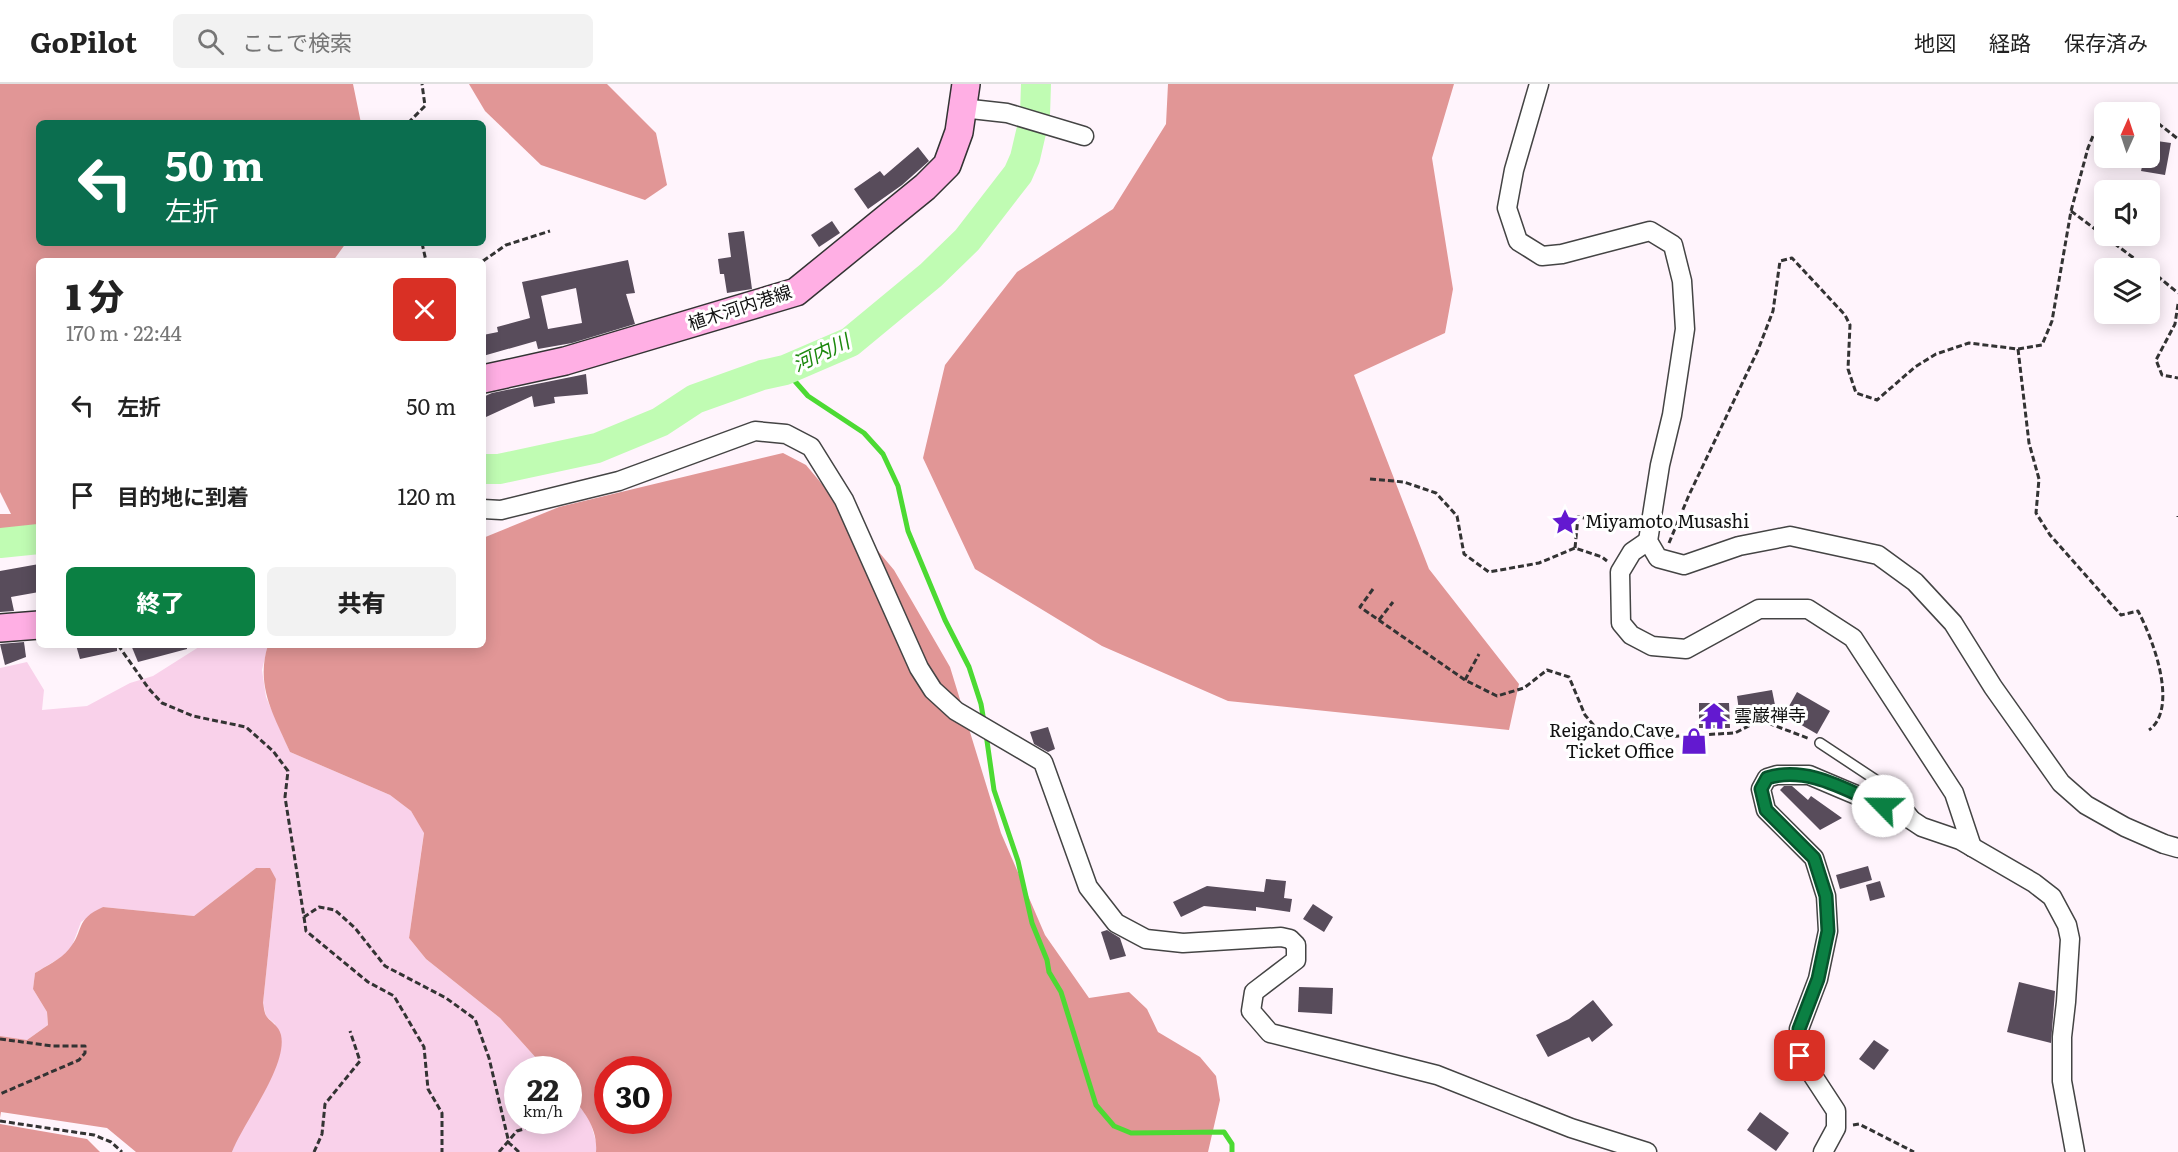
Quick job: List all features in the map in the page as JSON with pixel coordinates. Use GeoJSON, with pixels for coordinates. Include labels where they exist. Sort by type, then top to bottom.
{"type":"FeatureCollection","features":[{"type":"Feature","properties":{"kind":"main road","name":"植木河内港線"},"geometry":{"type":"LineString","coordinates":[[486,378],[565,361],[796,292],[925,187],[947,165],[959,132],[964,96]]}},
{"type":"Feature","properties":{"kind":"main road"},"geometry":{"type":"LineString","coordinates":[[0,628],[36,625]]}},
{"type":"Feature","properties":{"kind":"street"},"geometry":{"type":"LineString","coordinates":[[1539,84],[1517,158],[1507,208],[1518,241],[1542,256],[1562,254],[1650,231],[1673,245],[1682,281],[1685,330],[1672,415],[1660,465],[1648,541],[1658,558],[1684,565],[1739,546],[1791,536],[1878,555],[1915,582],[1953,623],[1993,687],[2061,783],[2086,805],[2125,827],[2178,848]]}},
{"type":"Feature","properties":{"kind":"street"},"geometry":{"type":"LineString","coordinates":[[964,96],[1007,113],[1084,136]]}},
{"type":"Feature","properties":{"kind":"street"},"geometry":{"type":"LineString","coordinates":[[486,509],[501,510],[619,481],[755,431],[786,434],[812,447],[844,500],[919,668],[933,690],[956,711],[1043,762],[1088,887],[1116,923],[1146,939],[1183,943],[1281,937],[1290,939],[1296,945],[1296,960],[1254,992],[1251,1011],[1270,1033],[1437,1076],[1571,1128],[1647,1152]]}},
{"type":"Feature","properties":{"kind":"street"},"geometry":{"type":"LineString","coordinates":[[1648,541],[1632,552],[1620,572],[1621,623],[1631,635],[1652,646],[1686,649],[1759,609],[1808,609],[1853,638],[1954,793],[1972,847]]}},
{"type":"Feature","properties":{"kind":"street"},"geometry":{"type":"LineString","coordinates":[[1823,1152],[1836,1128],[1836,1111],[1800,1056],[1799,1029],[1818,979],[1828,931],[1826,896],[1814,858],[1766,810],[1761,789],[1767,778],[1777,775],[1809,775],[1904,815],[1922,827],[1960,840],[2034,883],[2052,897],[2067,925],[2070,939],[2061,1037],[2062,1081],[2075,1152]]}},
{"type":"Feature","properties":{"kind":"lane"},"geometry":{"type":"LineString","coordinates":[[1820,743],[1897,794],[1922,827]]}},
{"type":"Feature","properties":{"kind":"path"},"geometry":{"type":"LineString","coordinates":[[411,120],[424,106],[422,84]]}},
{"type":"Feature","properties":{"kind":"path"},"geometry":{"type":"LineString","coordinates":[[2160,125],[2178,139]]}},
{"type":"Feature","properties":{"kind":"path"},"geometry":{"type":"LineString","coordinates":[[1658,558],[1669,545],[1689,495],[1758,350],[1773,311],[1780,261],[1792,258],[1845,315],[1850,325],[1848,369],[1856,393],[1877,400],[1915,367],[1936,354],[1969,343],[2018,349],[2042,345],[2052,321],[2071,211],[2088,148],[2094,135]]}},
{"type":"Feature","properties":{"kind":"path"},"geometry":{"type":"LineString","coordinates":[[2071,211],[2133,258]]}},
{"type":"Feature","properties":{"kind":"path"},"geometry":{"type":"LineString","coordinates":[[486,259],[506,245],[550,231]]}},
{"type":"Feature","properties":{"kind":"path"},"geometry":{"type":"LineString","coordinates":[[2160,279],[2178,293]]}},
{"type":"Feature","properties":{"kind":"path"},"geometry":{"type":"LineString","coordinates":[[2178,304],[2175,324],[2156,360],[2162,375],[2178,378]]}},
{"type":"Feature","properties":{"kind":"path"},"geometry":{"type":"LineString","coordinates":[[2018,349],[2029,443],[2039,479],[2036,513],[2050,535],[2121,615],[2138,611],[2165,664]]}},
{"type":"Feature","properties":{"kind":"path"},"geometry":{"type":"LineString","coordinates":[[1370,479],[1404,482],[1436,493],[1457,516],[1464,554],[1489,572],[1539,563],[1575,548],[1602,556],[1620,572]]}},
{"type":"Feature","properties":{"kind":"path"},"geometry":{"type":"LineString","coordinates":[[1575,548],[1578,517],[1584,518]]}},
{"type":"Feature","properties":{"kind":"path"},"geometry":{"type":"LineString","coordinates":[[1373,589],[1360,607],[1465,680],[1497,696],[1524,688],[1547,670],[1569,677],[1585,715],[1602,735],[1663,736],[1735,733],[1760,720],[1820,743]]}},
{"type":"Feature","properties":{"kind":"path"},"geometry":{"type":"LineString","coordinates":[[1379,620],[1393,602]]}},
{"type":"Feature","properties":{"kind":"path"},"geometry":{"type":"LineString","coordinates":[[120,648],[149,689],[162,703],[193,716],[246,727],[273,751],[288,771],[285,796],[306,931],[368,982],[394,996],[424,1047],[428,1089],[442,1113],[442,1152]]}},
{"type":"Feature","properties":{"kind":"path"},"geometry":{"type":"LineString","coordinates":[[1465,680],[1479,654]]}},
{"type":"Feature","properties":{"kind":"path"},"geometry":{"type":"LineString","coordinates":[[2149,730],[2160,726],[2165,718]]}},
{"type":"Feature","properties":{"kind":"path"},"geometry":{"type":"LineString","coordinates":[[304,916],[319,908],[335,910],[355,928],[385,966],[446,998],[475,1019],[489,1058],[509,1143],[519,1152]]}},
{"type":"Feature","properties":{"kind":"path"},"geometry":{"type":"LineString","coordinates":[[314,1152],[322,1134],[325,1104],[360,1061],[350,1031]]}},
{"type":"Feature","properties":{"kind":"path"},"geometry":{"type":"LineString","coordinates":[[0,1038],[53,1046],[85,1046],[85,1053],[79,1060],[0,1094]]}},
{"type":"Feature","properties":{"kind":"path"},"geometry":{"type":"LineString","coordinates":[[0,1121],[6,1124],[94,1135],[111,1142],[122,1152]]}},
{"type":"Feature","properties":{"kind":"path"},"geometry":{"type":"LineString","coordinates":[[1836,1128],[1859,1124],[1914,1152]]}},
{"type":"Feature","properties":{"kind":"path"},"geometry":{"type":"LineString","coordinates":[[499,1152],[515,1134]]}},
{"type":"Feature","properties":{"kind":"shaded area"},"geometry":{"type":"Polygon","coordinates":[[[0,84],[353,84],[360,120],[36,120],[36,246],[344,246],[335,258],[36,258],[36,545],[0,546],[0,514],[11,514],[0,492],[0,84]]]}},
{"type":"Feature","properties":{"kind":"shaded area"},"geometry":{"type":"Polygon","coordinates":[[[469,84],[607,84],[656,133],[667,185],[645,200],[541,165],[485,111],[469,84]]]}},
{"type":"Feature","properties":{"kind":"shaded area"},"geometry":{"type":"Polygon","coordinates":[[[1168,84],[1454,84],[1432,158],[1453,289],[1445,333],[1354,375],[1429,569],[1519,684],[1509,730],[1228,701],[1102,646],[975,569],[923,458],[945,365],[1017,272],[1113,209],[1166,124],[1168,84]]]}},
{"type":"Feature","properties":{"kind":"shaded area"},"geometry":{"type":"Polygon","coordinates":[[[783,453],[806,465],[894,570],[950,667],[1001,833],[1045,935],[1089,998],[1129,992],[1147,1009],[1158,1032],[1200,1057],[1216,1076],[1220,1100],[1208,1152],[596,1152],[595,1134],[672,1134],[672,1056],[594,1056],[594,1133],[582,1109],[582,1056],[534,1056],[500,1018],[426,959],[409,938],[424,833],[411,811],[390,795],[290,752],[268,700],[265,687],[267,648],[486,648],[486,537],[559,507],[783,453]]]}},
{"type":"Feature","properties":{"kind":"shaded area"},"geometry":{"type":"Polygon","coordinates":[[[197,648],[267,648],[262,670],[266,697],[290,752],[390,795],[411,811],[424,832],[409,938],[426,959],[500,1018],[534,1056],[504,1056],[504,1134],[582,1134],[582,1110],[589,1118],[597,1145],[596,1152],[232,1152],[275,1024],[266,1016],[263,1003],[276,879],[256,868],[194,916],[103,907],[81,922],[72,946],[63,956],[35,973],[33,989],[47,1012],[48,1025],[27,1040],[0,1036],[0,668],[27,662],[44,690],[42,710],[87,706],[130,683],[153,676],[197,648]]]}},
{"type":"Feature","properties":{"kind":"shaded area"},"geometry":{"type":"Polygon","coordinates":[[[256,868],[270,868],[276,879],[263,1003],[266,1015],[280,1032],[281,1048],[271,1078],[232,1152],[136,1152],[107,1128],[1,1112],[0,1118],[0,1036],[27,1040],[48,1025],[47,1012],[33,989],[35,973],[65,953],[74,942],[88,916],[103,907],[194,916],[256,868]]]}},
{"type":"Feature","properties":{"kind":"shaded area"},"geometry":{"type":"Polygon","coordinates":[[[0,1124],[87,1139],[100,1152],[0,1152],[0,1124]]]}},
{"type":"Feature","properties":{"kind":"building"},"geometry":{"type":"Polygon","coordinates":[[[2160,141],[2171,143],[2165,175],[2141,171],[2142,168],[2160,168],[2160,141]]]}},
{"type":"Feature","properties":{"kind":"building"},"geometry":{"type":"Polygon","coordinates":[[[918,147],[929,161],[902,185],[868,209],[854,189],[880,171],[884,176],[918,147]]]}},
{"type":"Feature","properties":{"kind":"building"},"geometry":{"type":"Polygon","coordinates":[[[832,221],[840,233],[819,247],[811,235],[832,221]]]}},
{"type":"Feature","properties":{"kind":"building"},"geometry":{"type":"Polygon","coordinates":[[[744,231],[752,289],[727,293],[724,274],[720,274],[718,259],[731,257],[728,233],[744,231]]]}},
{"type":"Feature","properties":{"kind":"building"},"geometry":{"type":"Polygon","coordinates":[[[628,260],[635,293],[626,294],[635,324],[572,343],[538,349],[536,341],[486,355],[486,334],[498,332],[497,327],[530,318],[522,282],[628,260]],[[576,288],[541,296],[548,329],[582,323],[576,288]]]}},
{"type":"Feature","properties":{"kind":"building"},"geometry":{"type":"Polygon","coordinates":[[[586,374],[588,394],[554,397],[555,403],[534,407],[532,396],[486,417],[486,396],[586,374]]]}},
{"type":"Feature","properties":{"kind":"building"},"geometry":{"type":"Polygon","coordinates":[[[36,565],[36,593],[11,597],[14,611],[0,612],[0,571],[36,565]]]}},
{"type":"Feature","properties":{"kind":"building"},"geometry":{"type":"Polygon","coordinates":[[[24,642],[26,657],[5,665],[0,644],[24,642]]]}},
{"type":"Feature","properties":{"kind":"building"},"geometry":{"type":"Polygon","coordinates":[[[77,648],[117,648],[117,651],[80,659],[77,648]]]}},
{"type":"Feature","properties":{"kind":"building"},"geometry":{"type":"Polygon","coordinates":[[[132,648],[187,648],[187,649],[138,662],[132,648]]]}},
{"type":"Feature","properties":{"kind":"building"},"geometry":{"type":"Polygon","coordinates":[[[1772,690],[1775,705],[1739,711],[1737,696],[1772,690]]]}},
{"type":"Feature","properties":{"kind":"building"},"geometry":{"type":"Polygon","coordinates":[[[1797,692],[1830,711],[1817,734],[1784,715],[1797,692]]]}},
{"type":"Feature","properties":{"kind":"building","name":"雲巌禅寺"},"geometry":{"type":"Polygon","coordinates":[[[1699,703],[1729,703],[1730,728],[1699,728],[1699,703]]]}},
{"type":"Feature","properties":{"kind":"building"},"geometry":{"type":"Polygon","coordinates":[[[1048,727],[1055,749],[1048,752],[1034,744],[1030,732],[1048,727]]]}},
{"type":"Feature","properties":{"kind":"building"},"geometry":{"type":"Polygon","coordinates":[[[1784,786],[1792,786],[1808,800],[1811,796],[1842,818],[1820,830],[1780,790],[1784,786]]]}},
{"type":"Feature","properties":{"kind":"building"},"geometry":{"type":"Polygon","coordinates":[[[1868,866],[1872,880],[1840,889],[1836,875],[1868,866]]]}},
{"type":"Feature","properties":{"kind":"building"},"geometry":{"type":"Polygon","coordinates":[[[1266,879],[1286,881],[1284,898],[1292,899],[1290,912],[1256,907],[1256,911],[1204,906],[1181,917],[1173,902],[1207,886],[1264,892],[1266,879]]]}},
{"type":"Feature","properties":{"kind":"building"},"geometry":{"type":"Polygon","coordinates":[[[1880,881],[1885,897],[1870,901],[1866,885],[1880,881]]]}},
{"type":"Feature","properties":{"kind":"building"},"geometry":{"type":"Polygon","coordinates":[[[1313,904],[1333,917],[1324,932],[1303,919],[1313,904]]]}},
{"type":"Feature","properties":{"kind":"building"},"geometry":{"type":"Polygon","coordinates":[[[1107,930],[1120,938],[1126,956],[1110,960],[1101,932],[1107,930]]]}},
{"type":"Feature","properties":{"kind":"building"},"geometry":{"type":"Polygon","coordinates":[[[2019,982],[2055,991],[2051,1043],[2007,1032],[2019,982]]]}},
{"type":"Feature","properties":{"kind":"building"},"geometry":{"type":"Polygon","coordinates":[[[1299,987],[1333,988],[1332,1014],[1298,1012],[1299,987]]]}},
{"type":"Feature","properties":{"kind":"building"},"geometry":{"type":"Polygon","coordinates":[[[1593,1000],[1613,1025],[1592,1042],[1589,1037],[1548,1057],[1536,1035],[1569,1019],[1593,1000]]]}},
{"type":"Feature","properties":{"kind":"building"},"geometry":{"type":"Polygon","coordinates":[[[1874,1040],[1889,1050],[1874,1070],[1859,1059],[1874,1040]]]}},
{"type":"Feature","properties":{"kind":"building"},"geometry":{"type":"Polygon","coordinates":[[[1760,1112],[1789,1133],[1776,1151],[1747,1130],[1760,1112]]]}},
{"type":"Feature","properties":{"kind":"waterway","name":"河内川"},"geometry":{"type":"LineString","coordinates":[[486,469],[499,469],[597,448],[660,422],[695,399],[762,375],[785,370],[850,342],[931,275],[967,240],[1018,174],[1025,158],[1035,115],[1036,84]]}},
{"type":"Feature","properties":{"kind":"waterway"},"geometry":{"type":"LineString","coordinates":[[785,370],[808,396],[864,433],[883,454],[898,486],[908,531],[945,620],[969,667],[981,704],[984,722]]}},
{"type":"Feature","properties":{"kind":"waterway","name":"河内川"},"geometry":{"type":"LineString","coordinates":[[0,543],[36,539]]}},
{"type":"Feature","properties":{"kind":"waterway"},"geometry":{"type":"LineString","coordinates":[[986,734],[994,790],[1018,861],[1032,923],[1047,960],[1049,972],[1061,992],[1096,1105],[1114,1126],[1131,1133],[1224,1132],[1232,1144],[1232,1152]]}},
{"type":"Feature","properties":{"kind":"place","name":"Miyamoto Musashi"},"geometry":{"type":"Point","coordinates":[1565,522]}},
{"type":"Feature","properties":{"kind":"place","name":"雲巌禅寺"},"geometry":{"type":"Point","coordinates":[1714,716]}},
{"type":"Feature","properties":{"kind":"place","name":"Reigando Cave Ticket Office"},"geometry":{"type":"Point","coordinates":[1694,741]}},
{"type":"Feature","properties":{"kind":"route"},"geometry":{"type":"LineString","coordinates":[[1800,1056],[1799,1029],[1818,979],[1828,931],[1826,896],[1814,858],[1766,810],[1761,789],[1767,778],[1777,775],[1809,775],[1883,806]]}}]}
